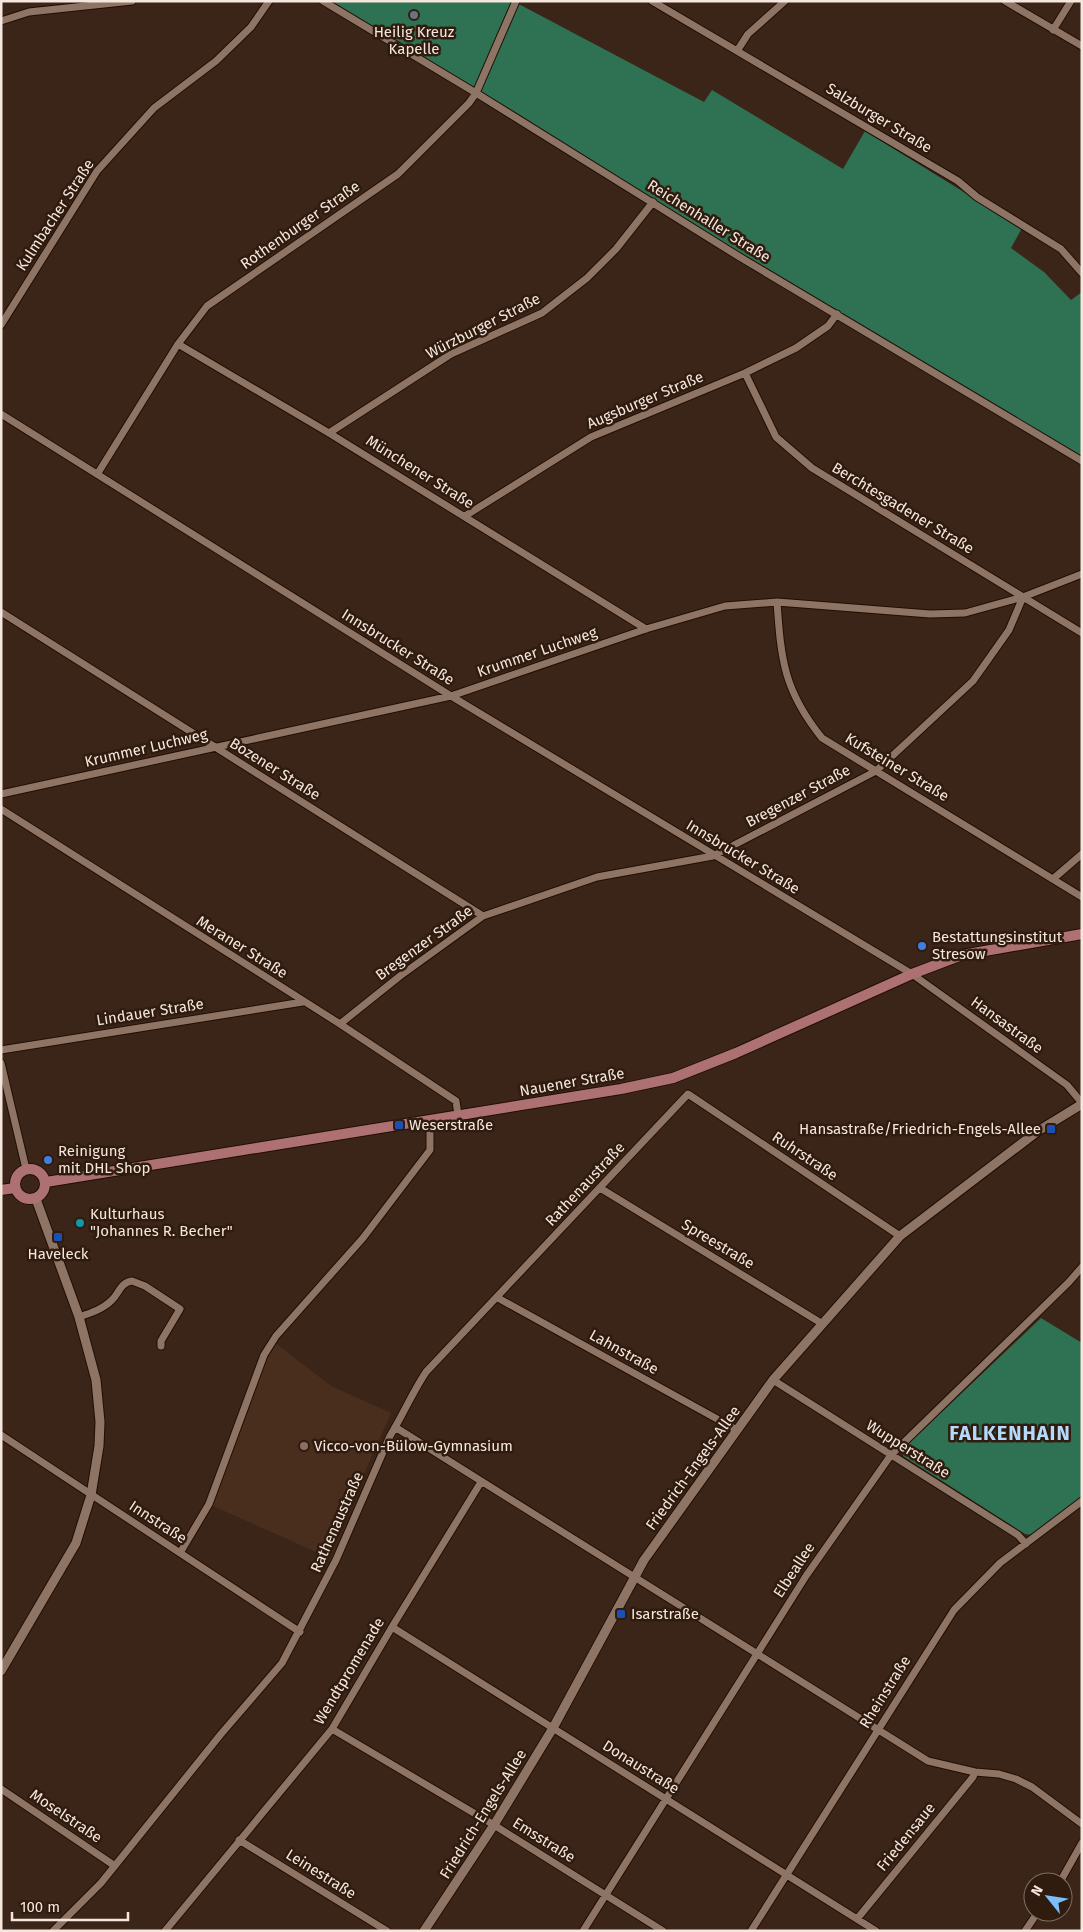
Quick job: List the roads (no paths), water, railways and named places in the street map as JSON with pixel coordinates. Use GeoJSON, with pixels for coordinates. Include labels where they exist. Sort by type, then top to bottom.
{"type":"FeatureCollection","features":[{"type":"Feature","properties":{"kind":"main road","name":"Nauener Straße"},"geometry":{"type":"LineString","coordinates":[[46,1182],[621,1089],[673,1078],[736,1053],[912,974],[981,950],[1082,934]]}},
{"type":"Feature","properties":{"kind":"main road"},"geometry":{"type":"LineString","coordinates":[[26,1169],[41,1173],[46,1182],[44,1192],[36,1199],[25,1199],[17,1193],[15,1188],[16,1178],[26,1169]]}},
{"type":"Feature","properties":{"kind":"main road"},"geometry":{"type":"LineString","coordinates":[[1,1190],[15,1188]]}},
{"type":"Feature","properties":{"kind":"street"},"geometry":{"type":"LineString","coordinates":[[1,21],[29,12],[132,1]]}},
{"type":"Feature","properties":{"kind":"street","name":"Kulmbacher Straße"},"geometry":{"type":"LineString","coordinates":[[1,325],[98,171],[154,108],[216,61],[251,27],[269,1]]}},
{"type":"Feature","properties":{"kind":"street","name":"Reichenhaller Straße"},"geometry":{"type":"LineString","coordinates":[[323,1],[837,314],[1082,460]]}},
{"type":"Feature","properties":{"kind":"street","name":"Rothenburger Straße"},"geometry":{"type":"LineString","coordinates":[[98,473],[178,344],[206,306],[398,174],[444,131],[476,93],[516,1]]}},
{"type":"Feature","properties":{"kind":"street","name":"Salzburger Straße"},"geometry":{"type":"LineString","coordinates":[[652,1],[958,181],[977,197],[1061,249],[1082,273]]}},
{"type":"Feature","properties":{"kind":"street"},"geometry":{"type":"LineString","coordinates":[[737,51],[748,34],[785,1]]}},
{"type":"Feature","properties":{"kind":"street"},"geometry":{"type":"LineString","coordinates":[[1005,1],[1082,46]]}},
{"type":"Feature","properties":{"kind":"street"},"geometry":{"type":"LineString","coordinates":[[1053,30],[1071,1]]}},
{"type":"Feature","properties":{"kind":"street","name":"Würzburger Straße"},"geometry":{"type":"LineString","coordinates":[[330,432],[451,354],[542,313],[587,278],[616,249],[652,202]]}},
{"type":"Feature","properties":{"kind":"street","name":"Augsburger Straße"},"geometry":{"type":"LineString","coordinates":[[465,516],[591,437],[745,373],[796,348],[828,326],[837,314]]}},
{"type":"Feature","properties":{"kind":"street","name":"Münchener Straße"},"geometry":{"type":"LineString","coordinates":[[178,344],[330,432],[646,629]]}},
{"type":"Feature","properties":{"kind":"street","name":"Berchtesgadener Straße"},"geometry":{"type":"LineString","coordinates":[[745,373],[776,437],[812,468],[1082,633]]}},
{"type":"Feature","properties":{"kind":"street","name":"Innsbrucker Straße"},"geometry":{"type":"LineString","coordinates":[[1,414],[98,473],[451,696],[713,856],[912,974]]}},
{"type":"Feature","properties":{"kind":"street","name":"Krummer Luchweg"},"geometry":{"type":"LineString","coordinates":[[1,794],[214,746],[451,696],[646,629],[725,606],[777,602],[930,614],[965,613],[1022,597],[1082,574]]}},
{"type":"Feature","properties":{"kind":"street","name":"Bregenzer Straße"},"geometry":{"type":"LineString","coordinates":[[340,1024],[400,976],[483,916],[597,877],[713,856],[876,771],[973,681],[1009,630],[1022,597]]}},
{"type":"Feature","properties":{"kind":"street","name":"Kufsteiner Straße"},"geometry":{"type":"LineString","coordinates":[[777,602],[786,675],[804,716],[822,738],[1082,897]]}},
{"type":"Feature","properties":{"kind":"street","name":"Bozener Straße"},"geometry":{"type":"LineString","coordinates":[[1,612],[483,916]]}},
{"type":"Feature","properties":{"kind":"street","name":"Meraner Straße"},"geometry":{"type":"LineString","coordinates":[[1,809],[340,1024],[456,1101],[458,1115]]}},
{"type":"Feature","properties":{"kind":"street"},"geometry":{"type":"LineString","coordinates":[[1053,879],[1082,854]]}},
{"type":"Feature","properties":{"kind":"street","name":"Hansastraße"},"geometry":{"type":"LineString","coordinates":[[912,974],[1066,1085],[1082,1104]]}},
{"type":"Feature","properties":{"kind":"street","name":"Lindauer Straße"},"geometry":{"type":"LineString","coordinates":[[1,1050],[304,1002]]}},
{"type":"Feature","properties":{"kind":"street"},"geometry":{"type":"LineString","coordinates":[[1,1063],[26,1169]]}},
{"type":"Feature","properties":{"kind":"street","name":"Rathenaustraße"},"geometry":{"type":"LineString","coordinates":[[53,1931],[115,1866],[211,1746],[282,1663],[300,1632],[336,1560],[395,1427],[426,1372],[498,1298],[688,1094],[695,1099]]}},
{"type":"Feature","properties":{"kind":"street","name":"Ruhrstraße"},"geometry":{"type":"LineString","coordinates":[[695,1099],[900,1236]]}},
{"type":"Feature","properties":{"kind":"street","name":"Friedrich-Engels-Allee"},"geometry":{"type":"LineString","coordinates":[[424,1931],[494,1825],[553,1728],[634,1577],[773,1380],[821,1323],[900,1236],[1038,1132],[1082,1104]]}},
{"type":"Feature","properties":{"kind":"street"},"geometry":{"type":"LineString","coordinates":[[180,1553],[209,1504],[264,1355],[276,1336],[364,1238],[430,1150],[430,1119]]}},
{"type":"Feature","properties":{"kind":"street","name":"Spreestraße"},"geometry":{"type":"LineString","coordinates":[[600,1188],[821,1323]]}},
{"type":"Feature","properties":{"kind":"street"},"geometry":{"type":"LineString","coordinates":[[1,1671],[76,1543],[91,1495],[99,1446],[100,1422],[96,1380],[79,1317],[36,1199]]}},
{"type":"Feature","properties":{"kind":"street","name":"Elbeallee"},"geometry":{"type":"LineString","coordinates":[[583,1931],[756,1653],[816,1561],[891,1454],[1069,1282],[1082,1267]]}},
{"type":"Feature","properties":{"kind":"street"},"geometry":{"type":"LineString","coordinates":[[79,1317],[99,1310],[112,1300],[123,1284],[132,1281],[145,1286],[180,1309],[161,1341],[161,1346]]}},
{"type":"Feature","properties":{"kind":"street","name":"Lahnstraße"},"geometry":{"type":"LineString","coordinates":[[498,1298],[736,1430]]}},
{"type":"Feature","properties":{"kind":"street","name":"Wupperstraße"},"geometry":{"type":"LineString","coordinates":[[773,1380],[1018,1535],[1026,1544]]}},
{"type":"Feature","properties":{"kind":"street"},"geometry":{"type":"LineString","coordinates":[[395,1427],[877,1731],[928,1761],[975,1772],[999,1774],[1032,1787],[1082,1824]]}},
{"type":"Feature","properties":{"kind":"street","name":"Innstraße"},"geometry":{"type":"LineString","coordinates":[[1,1435],[300,1632]]}},
{"type":"Feature","properties":{"kind":"street","name":"Wendtpromenade"},"geometry":{"type":"LineString","coordinates":[[165,1931],[332,1730],[392,1627],[482,1482]]}},
{"type":"Feature","properties":{"kind":"street","name":"Rheinstraße"},"geometry":{"type":"LineString","coordinates":[[752,1931],[954,1610],[1000,1563],[1082,1501]]}},
{"type":"Feature","properties":{"kind":"street","name":"Donaustraße"},"geometry":{"type":"LineString","coordinates":[[392,1627],[876,1931]]}},
{"type":"Feature","properties":{"kind":"street","name":"Emsstraße"},"geometry":{"type":"LineString","coordinates":[[332,1730],[494,1825],[663,1931]]}},
{"type":"Feature","properties":{"kind":"street","name":"Friedensaue"},"geometry":{"type":"LineString","coordinates":[[857,1919],[973,1777],[975,1772]]}},
{"type":"Feature","properties":{"kind":"street","name":"Moselstraße"},"geometry":{"type":"LineString","coordinates":[[1,1789],[115,1866]]}},
{"type":"Feature","properties":{"kind":"street","name":"Leinestraße"},"geometry":{"type":"LineString","coordinates":[[240,1840],[387,1931]]}},
{"type":"Feature","properties":{"kind":"street"},"geometry":{"type":"LineString","coordinates":[[1066,1872],[1082,1842]]}},
{"type":"Feature","properties":{"kind":"place","name":"Heilig Kreuz Kapelle"},"geometry":{"type":"Point","coordinates":[414,15]}},
{"type":"Feature","properties":{"kind":"place","name":"Bestattungsinstitut Stresow"},"geometry":{"type":"Point","coordinates":[922,946]}},
{"type":"Feature","properties":{"kind":"place","name":"Weserstraße"},"geometry":{"type":"Point","coordinates":[399,1125]}},
{"type":"Feature","properties":{"kind":"place","name":"Hansastraße/Friedrich-Engels-Allee"},"geometry":{"type":"Point","coordinates":[1051,1129]}},
{"type":"Feature","properties":{"kind":"place","name":"Reinigung mit DHL Shop"},"geometry":{"type":"Point","coordinates":[48,1160]}},
{"type":"Feature","properties":{"kind":"place","name":"Kulturhaus \"Johannes R. Becher\""},"geometry":{"type":"Point","coordinates":[80,1223]}},
{"type":"Feature","properties":{"kind":"place","name":"Haveleck"},"geometry":{"type":"Point","coordinates":[58,1237]}},
{"type":"Feature","properties":{"kind":"place","name":"Vicco-von-Bülow-Gymnasium"},"geometry":{"type":"Point","coordinates":[304,1446]}},
{"type":"Feature","properties":{"kind":"place","name":"Isarstraße"},"geometry":{"type":"Point","coordinates":[621,1614]}},
{"type":"Feature","properties":{"kind":"district","name":"FALKENHAIN"},"geometry":{"type":"Point","coordinates":[1010,1433]}}]}
